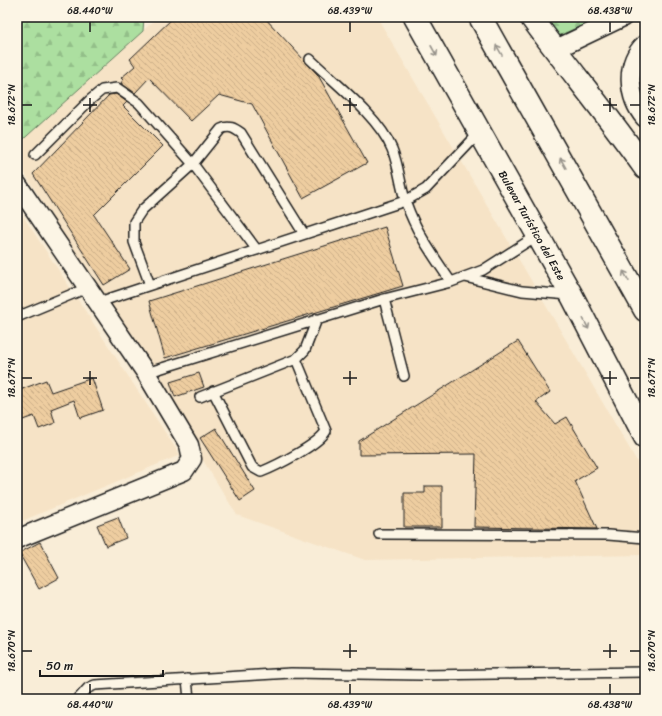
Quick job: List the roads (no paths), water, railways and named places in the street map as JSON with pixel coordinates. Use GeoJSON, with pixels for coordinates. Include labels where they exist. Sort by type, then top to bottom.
{"type":"FeatureCollection","features":[{"type":"Feature","properties":{"kind":"main road","name":"Bulevar Turístico del Este"},"geometry":{"type":"LineString","coordinates":[[415,17],[572,296],[645,436]]}},
{"type":"Feature","properties":{"kind":"main road"},"geometry":{"type":"LineString","coordinates":[[480,17],[645,310]]}},
{"type":"Feature","properties":{"kind":"main road"},"geometry":{"type":"LineString","coordinates":[[531,17],[554,50],[618,130],[645,168]]}},
{"type":"Feature","properties":{"kind":"street"},"geometry":{"type":"LineString","coordinates":[[554,50],[623,17]]}},
{"type":"Feature","properties":{"kind":"street"},"geometry":{"type":"LineString","coordinates":[[645,44],[634,61],[630,77],[632,94],[638,110],[645,118]]}},
{"type":"Feature","properties":{"kind":"street"},"geometry":{"type":"LineString","coordinates":[[17,184],[91,295],[146,373],[189,445],[192,459],[184,471],[17,539]]}},
{"type":"Feature","properties":{"kind":"lane"},"geometry":{"type":"LineString","coordinates":[[310,59],[371,118],[384,135],[392,149],[405,201],[418,232],[451,282]]}},
{"type":"Feature","properties":{"kind":"lane"},"geometry":{"type":"LineString","coordinates":[[35,155],[102,90],[118,88],[139,103],[193,164],[258,250]]}},
{"type":"Feature","properties":{"kind":"lane"},"geometry":{"type":"LineString","coordinates":[[150,285],[134,242],[134,222],[142,210],[193,164],[220,129],[232,127],[241,134],[304,234]]}},
{"type":"Feature","properties":{"kind":"lane"},"geometry":{"type":"LineString","coordinates":[[17,317],[91,295],[150,285],[405,201],[426,189],[480,132]]}},
{"type":"Feature","properties":{"kind":"lane"},"geometry":{"type":"LineString","coordinates":[[146,373],[384,299],[451,282],[482,270],[538,235]]}},
{"type":"Feature","properties":{"kind":"lane"},"geometry":{"type":"LineString","coordinates":[[465,277],[522,291],[572,296]]}},
{"type":"Feature","properties":{"kind":"lane"},"geometry":{"type":"LineString","coordinates":[[384,299],[404,376]]}},
{"type":"Feature","properties":{"kind":"lane"},"geometry":{"type":"LineString","coordinates":[[200,397],[296,360],[305,350],[317,319]]}},
{"type":"Feature","properties":{"kind":"lane"},"geometry":{"type":"LineString","coordinates":[[213,391],[252,467],[261,472],[312,444],[326,431],[296,360]]}},
{"type":"Feature","properties":{"kind":"lane"},"geometry":{"type":"LineString","coordinates":[[380,534],[608,535],[645,538]]}},
{"type":"Feature","properties":{"kind":"lane"},"geometry":{"type":"LineString","coordinates":[[78,699],[88,688],[95,685],[291,673],[499,675],[645,672]]}},
{"type":"Feature","properties":{"kind":"lane"},"geometry":{"type":"LineString","coordinates":[[187,679],[190,699]]}}]}
